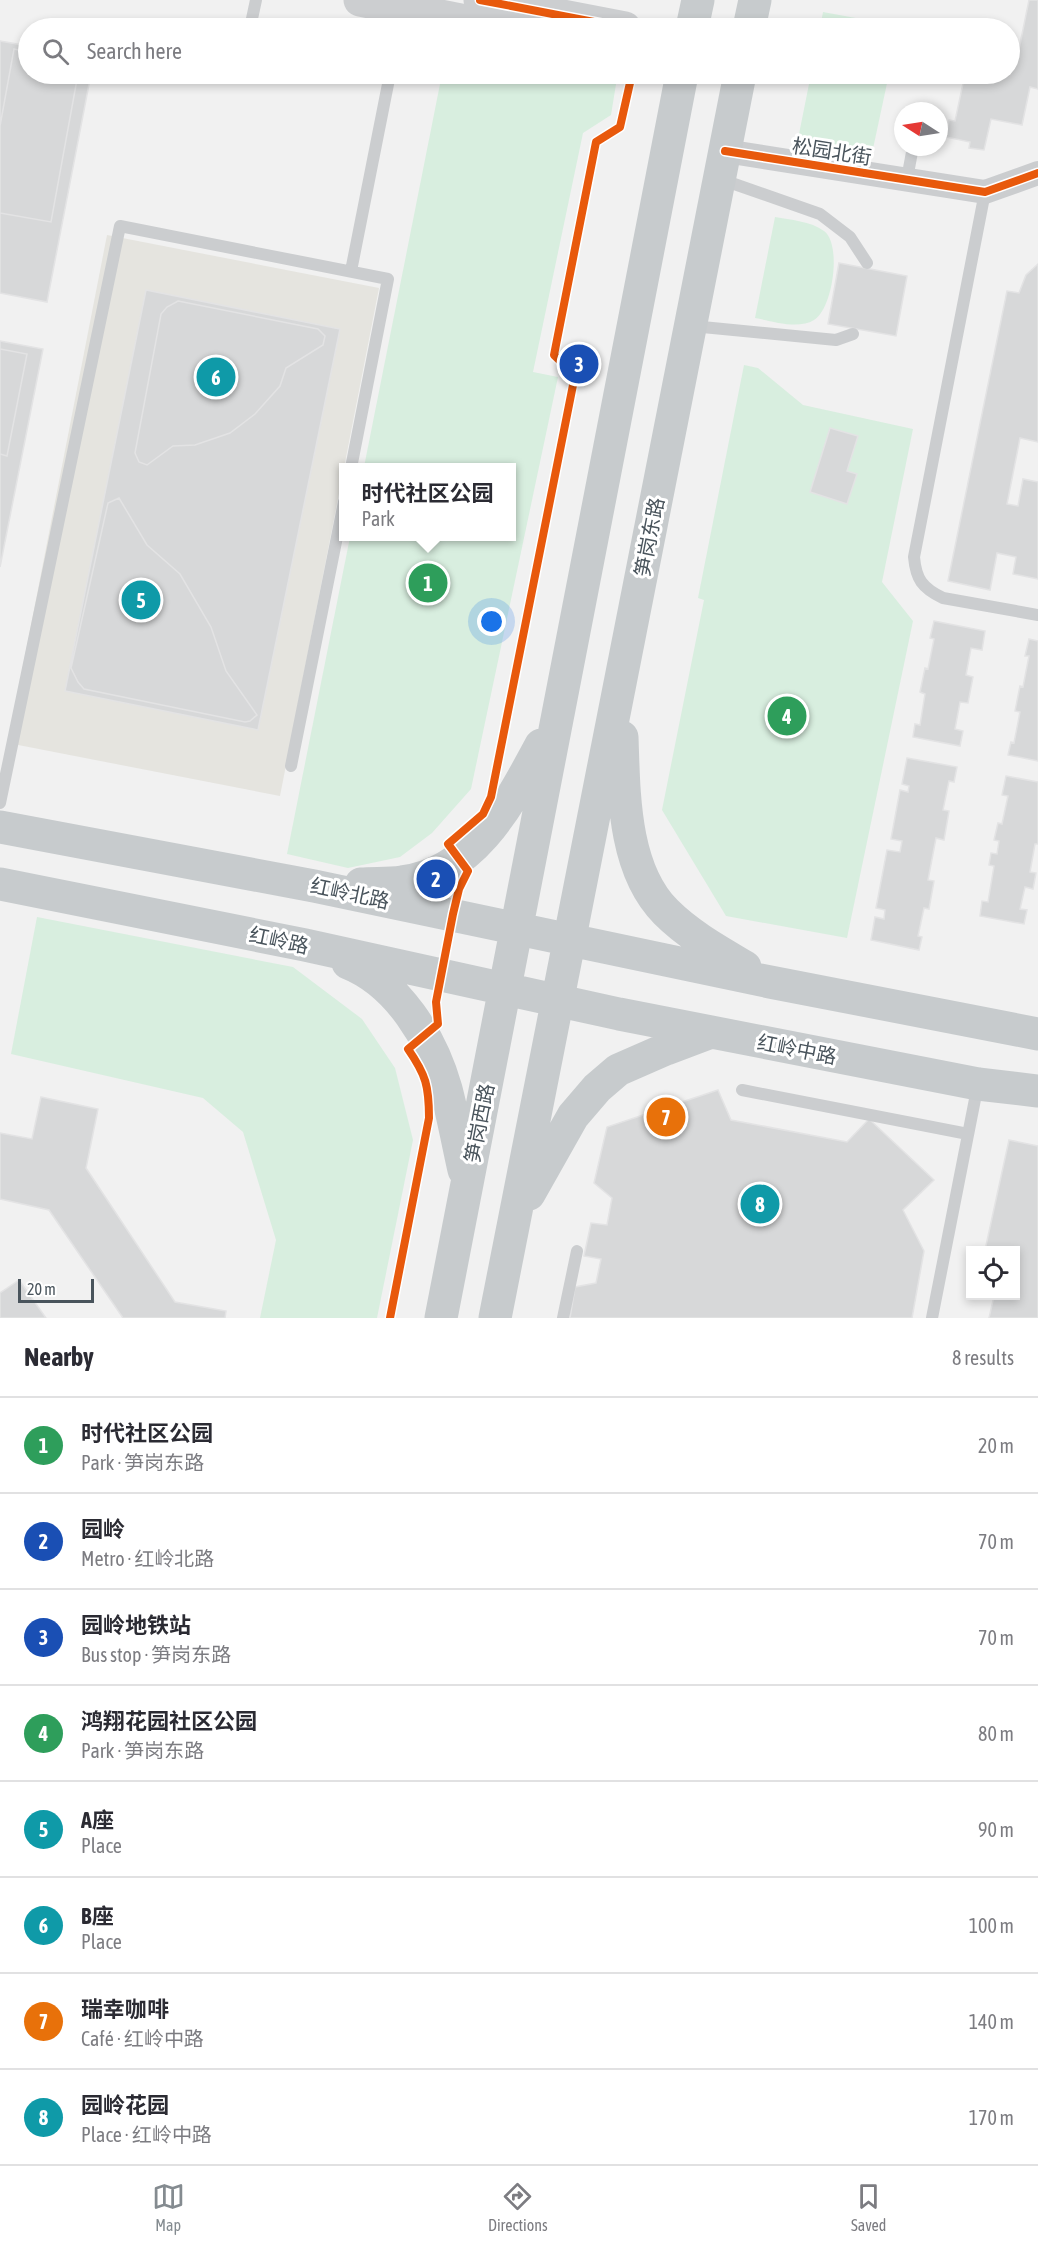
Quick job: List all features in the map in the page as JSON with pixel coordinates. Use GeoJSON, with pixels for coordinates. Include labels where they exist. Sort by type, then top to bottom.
{"type":"FeatureCollection","features":[{"type":"Feature","properties":{"kind":"main road"},"geometry":{"type":"LineString","coordinates":[[694,18],[698,0]]}},
{"type":"Feature","properties":{"kind":"main road"},"geometry":{"type":"LineString","coordinates":[[751,18],[754,0]]}},
{"type":"Feature","properties":{"kind":"main road"},"geometry":{"type":"LineString","coordinates":[[517,928],[680,84]]}},
{"type":"Feature","properties":{"kind":"main road","name":"笋岗东路"},"geometry":{"type":"LineString","coordinates":[[557,1000],[738,84]]}},
{"type":"Feature","properties":{"kind":"main road"},"geometry":{"type":"LineString","coordinates":[[620,685],[623,773],[629,834],[637,864],[652,893],[665,911],[699,939],[770,982],[1038,1034]]}},
{"type":"Feature","properties":{"kind":"main road"},"geometry":{"type":"LineString","coordinates":[[314,886],[403,882],[429,875],[451,865],[472,849],[508,805],[557,717]]}},
{"type":"Feature","properties":{"kind":"main road","name":"红岭北路"},"geometry":{"type":"LineString","coordinates":[[0,827],[314,886],[770,982]]}},
{"type":"Feature","properties":{"kind":"main road","name":"红岭路"},"geometry":{"type":"LineString","coordinates":[[0,884],[305,945],[557,1000]]}},
{"type":"Feature","properties":{"kind":"main road","name":"笋岗西路"},"geometry":{"type":"LineString","coordinates":[[441,1318],[517,928]]}},
{"type":"Feature","properties":{"kind":"main road"},"geometry":{"type":"LineString","coordinates":[[305,945],[364,969],[394,994],[424,1037],[446,1088],[467,1182]]}},
{"type":"Feature","properties":{"kind":"main road"},"geometry":{"type":"LineString","coordinates":[[495,1318],[557,1000]]}},
{"type":"Feature","properties":{"kind":"main road","name":"红岭中路"},"geometry":{"type":"LineString","coordinates":[[557,1000],[978,1084],[1038,1091]]}},
{"type":"Feature","properties":{"kind":"main road"},"geometry":{"type":"LineString","coordinates":[[514,1222],[573,1116],[597,1088],[618,1070],[666,1048],[712,1032]]}},
{"type":"Feature","properties":{"kind":"street"},"geometry":{"type":"LineString","coordinates":[[360,0],[451,18]]}},
{"type":"Feature","properties":{"kind":"street"},"geometry":{"type":"LineString","coordinates":[[480,0],[574,18]]}},
{"type":"Feature","properties":{"kind":"street","name":"松园北街"},"geometry":{"type":"LineString","coordinates":[[722,165],[907,179],[985,192]]}},
{"type":"Feature","properties":{"kind":"street"},"geometry":{"type":"LineString","coordinates":[[985,192],[1038,172]]}},
{"type":"Feature","properties":{"kind":"lane"},"geometry":{"type":"LineString","coordinates":[[252,18],[256,0]]}},
{"type":"Feature","properties":{"kind":"lane"},"geometry":{"type":"LineString","coordinates":[[351,271],[388,84]]}},
{"type":"Feature","properties":{"kind":"lane"},"geometry":{"type":"LineString","coordinates":[[907,179],[911,156]]}},
{"type":"Feature","properties":{"kind":"lane"},"geometry":{"type":"LineString","coordinates":[[722,165],[820,214],[850,237],[867,263]]}},
{"type":"Feature","properties":{"kind":"lane"},"geometry":{"type":"LineString","coordinates":[[985,192],[914,557],[915,572],[922,584],[943,598],[1038,615]]}},
{"type":"Feature","properties":{"kind":"lane"},"geometry":{"type":"LineString","coordinates":[[0,803],[120,226],[388,279],[352,463]]}},
{"type":"Feature","properties":{"kind":"lane"},"geometry":{"type":"LineString","coordinates":[[690,326],[836,340],[853,334]]}},
{"type":"Feature","properties":{"kind":"lane"},"geometry":{"type":"LineString","coordinates":[[291,766],[339,527]]}},
{"type":"Feature","properties":{"kind":"lane"},"geometry":{"type":"LineString","coordinates":[[932,1318],[978,1084]]}},
{"type":"Feature","properties":{"kind":"lane"},"geometry":{"type":"LineString","coordinates":[[742,1090],[968,1134]]}},
{"type":"Feature","properties":{"kind":"lane"},"geometry":{"type":"LineString","coordinates":[[563,1318],[577,1251]]}},
{"type":"Feature","properties":{"kind":"shaded area"},"geometry":{"type":"Polygon","coordinates":[[[107,235],[379,288],[345,463],[339,463],[339,493],[280,796],[8,743],[107,235]]]}},
{"type":"Feature","properties":{"kind":"green space"},"geometry":{"type":"Polygon","coordinates":[[[823,12],[856,18],[822,18],[823,12]]]}},
{"type":"Feature","properties":{"kind":"green space"},"geometry":{"type":"Polygon","coordinates":[[[440,84],[616,84],[611,115],[583,133],[533,372],[558,377],[471,789],[432,833],[400,857],[348,868],[287,854],[349,541],[516,541],[516,463],[365,463],[440,84]]]}},
{"type":"Feature","properties":{"kind":"green space"},"geometry":{"type":"Polygon","coordinates":[[[809,84],[887,84],[871,158],[797,144],[809,84]]]}},
{"type":"Feature","properties":{"kind":"green space"},"geometry":{"type":"Polygon","coordinates":[[[775,217],[813,225],[824,231],[830,238],[834,262],[830,290],[821,314],[808,323],[785,324],[755,318],[775,217]]]}},
{"type":"Feature","properties":{"kind":"green space"},"geometry":{"type":"Polygon","coordinates":[[[744,365],[758,368],[803,405],[913,429],[882,582],[913,621],[847,938],[726,916],[662,810],[704,600],[698,598],[744,365]]]}},
{"type":"Feature","properties":{"kind":"green space"},"geometry":{"type":"Polygon","coordinates":[[[37,917],[293,967],[362,1019],[395,1068],[413,1140],[377,1318],[260,1318],[276,1240],[243,1132],[203,1098],[11,1054],[37,917]]]}},
{"type":"Feature","properties":{"kind":"building"},"geometry":{"type":"Polygon","coordinates":[[[1029,0],[1038,0],[1038,89],[1030,87],[1022,125],[991,119],[984,150],[969,148],[970,142],[948,137],[949,120],[955,121],[963,84],[1020,84],[1020,44],[1029,0]]]}},
{"type":"Feature","properties":{"kind":"building"},"geometry":{"type":"Polygon","coordinates":[[[0,41],[18,44],[18,84],[89,84],[47,302],[0,293],[0,41]]]}},
{"type":"Feature","properties":{"kind":"building"},"geometry":{"type":"Polygon","coordinates":[[[14,49],[18,50],[18,84],[76,84],[51,222],[0,213],[0,126],[14,49]]]}},
{"type":"Feature","properties":{"kind":"building"},"geometry":{"type":"Polygon","coordinates":[[[839,263],[907,276],[896,336],[828,324],[839,263]]]}},
{"type":"Feature","properties":{"kind":"building"},"geometry":{"type":"Polygon","coordinates":[[[1038,264],[1038,442],[1020,438],[1007,504],[1018,506],[1023,479],[1038,482],[1038,579],[1013,574],[1016,557],[997,553],[990,590],[948,581],[1007,291],[1019,293],[1026,275],[1038,264]]]}},
{"type":"Feature","properties":{"kind":"building"},"geometry":{"type":"Polygon","coordinates":[[[146,290],[340,329],[258,730],[65,691],[146,290]]]}},
{"type":"Feature","properties":{"kind":"building"},"geometry":{"type":"Polygon","coordinates":[[[178,301],[318,329],[325,336],[323,345],[286,368],[280,386],[255,414],[230,433],[195,445],[173,446],[147,465],[139,462],[135,453],[161,314],[167,307],[178,301]]]}},
{"type":"Feature","properties":{"kind":"building"},"geometry":{"type":"Polygon","coordinates":[[[0,341],[43,349],[0,567],[0,341]]]}},
{"type":"Feature","properties":{"kind":"building"},"geometry":{"type":"Polygon","coordinates":[[[0,349],[27,354],[7,456],[0,454],[0,349]]]}},
{"type":"Feature","properties":{"kind":"building"},"geometry":{"type":"Polygon","coordinates":[[[830,428],[858,436],[847,471],[857,474],[847,504],[810,492],[830,428]]]}},
{"type":"Feature","properties":{"kind":"building"},"geometry":{"type":"Polygon","coordinates":[[[119,498],[147,545],[180,574],[211,627],[226,671],[257,715],[250,721],[245,722],[84,689],[78,682],[71,668],[108,503],[119,498]]]}},
{"type":"Feature","properties":{"kind":"building"},"geometry":{"type":"Polygon","coordinates":[[[934,621],[985,631],[982,650],[971,648],[966,675],[973,677],[968,703],[960,702],[955,729],[963,731],[960,746],[913,737],[915,724],[920,725],[925,694],[920,692],[925,668],[928,669],[934,639],[930,638],[934,621]]]}},
{"type":"Feature","properties":{"kind":"building"},"geometry":{"type":"Polygon","coordinates":[[[1029,639],[1038,641],[1038,761],[1008,755],[1011,742],[1014,743],[1020,712],[1015,711],[1020,686],[1023,687],[1029,656],[1025,656],[1029,639]]]}},
{"type":"Feature","properties":{"kind":"building"},"geometry":{"type":"Polygon","coordinates":[[[907,758],[957,767],[954,782],[949,781],[943,810],[949,811],[944,840],[936,838],[928,880],[934,881],[929,909],[924,908],[918,936],[922,937],[919,950],[871,940],[875,917],[884,919],[885,910],[876,908],[887,850],[900,852],[902,841],[891,839],[900,790],[908,792],[909,786],[902,784],[907,758]]]}},
{"type":"Feature","properties":{"kind":"building"},"geometry":{"type":"Polygon","coordinates":[[[1006,776],[1038,782],[1038,844],[1035,844],[1030,872],[1036,873],[1033,889],[1025,887],[1020,909],[1027,910],[1024,924],[980,916],[982,901],[988,902],[994,866],[989,865],[991,853],[997,854],[999,841],[994,840],[998,823],[1002,824],[1008,796],[1002,795],[1006,776]]]}},
{"type":"Feature","properties":{"kind":"building"},"geometry":{"type":"Polygon","coordinates":[[[718,1090],[731,1120],[847,1142],[869,1119],[934,1180],[903,1210],[924,1251],[912,1318],[570,1318],[575,1287],[596,1283],[601,1259],[584,1256],[591,1223],[607,1225],[612,1198],[594,1183],[607,1127],[718,1090]]]}},
{"type":"Feature","properties":{"kind":"building"},"geometry":{"type":"Polygon","coordinates":[[[41,1097],[98,1109],[86,1168],[175,1302],[226,1311],[225,1318],[123,1318],[49,1210],[0,1199],[0,1133],[32,1139],[41,1097]]]}},
{"type":"Feature","properties":{"kind":"building"},"geometry":{"type":"Polygon","coordinates":[[[1009,1140],[1038,1146],[1038,1318],[989,1318],[993,1300],[1020,1300],[1020,1246],[986,1246],[1009,1140]]]}},
{"type":"Feature","properties":{"kind":"building"},"geometry":{"type":"Polygon","coordinates":[[[19,1280],[46,1318],[0,1318],[0,1293],[19,1280]]]}},
{"type":"Feature","properties":{"kind":"cycle path"},"geometry":{"type":"LineString","coordinates":[[480,0],[573,18]]}},
{"type":"Feature","properties":{"kind":"cycle path"},"geometry":{"type":"LineString","coordinates":[[390,1318],[429,1118],[425,1081],[408,1049],[438,1024],[436,1002],[453,914],[459,889],[468,871],[448,844],[483,814],[491,797],[575,375],[554,355],[596,142],[620,127],[630,84]]}},
{"type":"Feature","properties":{"kind":"cycle path"},"geometry":{"type":"LineString","coordinates":[[725,151],[985,192],[1038,173]]}},
{"type":"Feature","properties":{"kind":"place","name":"园岭地铁站"},"geometry":{"type":"Point","coordinates":[579,364]}},
{"type":"Feature","properties":{"kind":"place","name":"B座"},"geometry":{"type":"Point","coordinates":[216,377]}},
{"type":"Feature","properties":{"kind":"place","name":"时代社区公园"},"geometry":{"type":"Point","coordinates":[428,583]}},
{"type":"Feature","properties":{"kind":"place","name":"A座"},"geometry":{"type":"Point","coordinates":[141,600]}},
{"type":"Feature","properties":{"kind":"place","name":"鸿翔花园社区公园"},"geometry":{"type":"Point","coordinates":[787,716]}},
{"type":"Feature","properties":{"kind":"place","name":"园岭"},"geometry":{"type":"Point","coordinates":[436,879]}},
{"type":"Feature","properties":{"kind":"place","name":"瑞幸咖啡"},"geometry":{"type":"Point","coordinates":[666,1117]}},
{"type":"Feature","properties":{"kind":"place","name":"园岭花园"},"geometry":{"type":"Point","coordinates":[760,1204]}}]}
